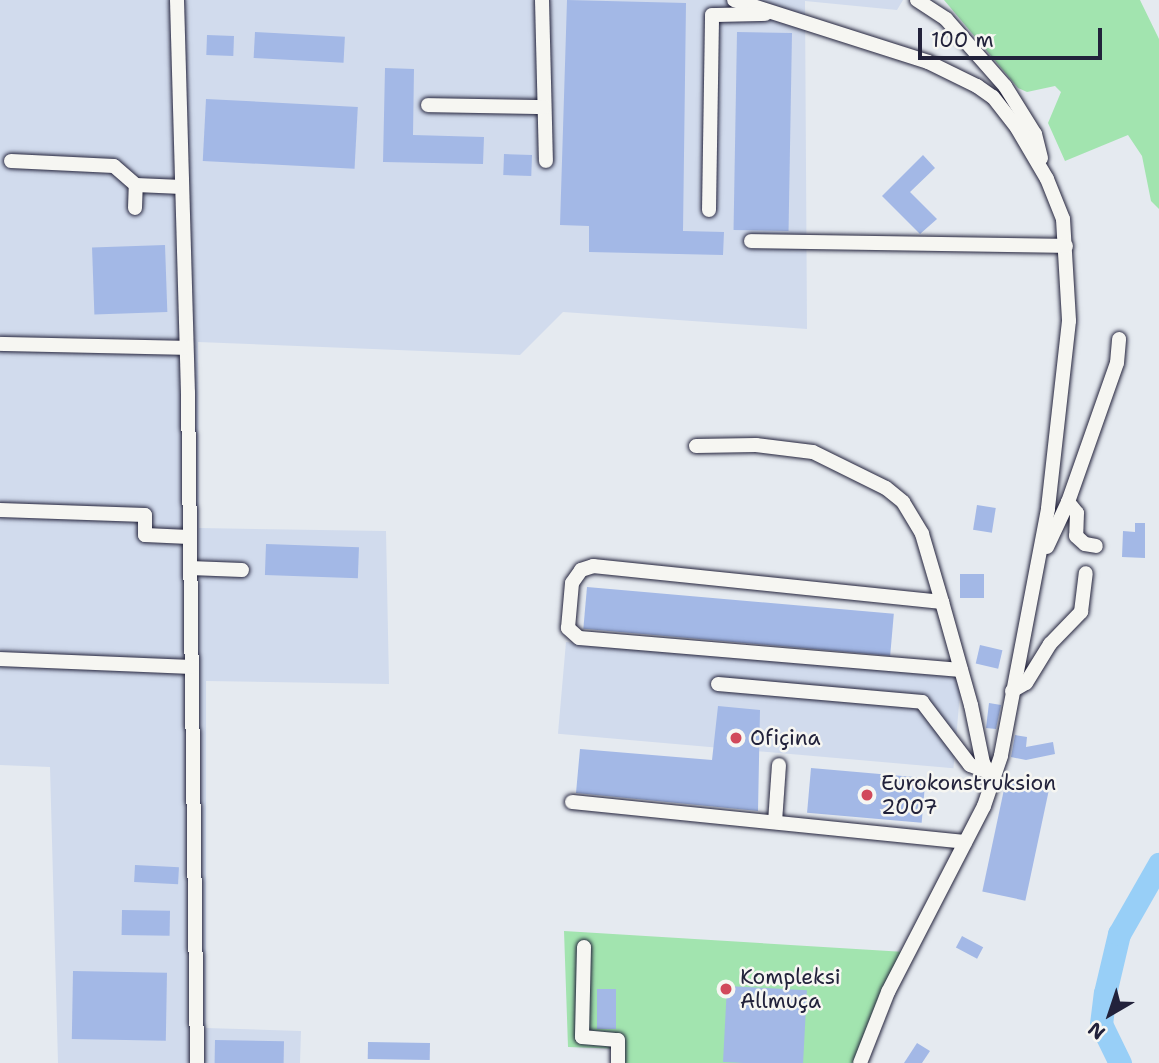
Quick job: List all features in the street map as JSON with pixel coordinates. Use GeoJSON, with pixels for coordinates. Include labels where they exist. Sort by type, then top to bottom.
{"type":"FeatureCollection","features":[{"type":"Feature","properties":{"kind":"street"},"geometry":{"type":"LineString","coordinates":[[177,0],[190,568],[197,1063]]}},
{"type":"Feature","properties":{"kind":"street"},"geometry":{"type":"LineString","coordinates":[[542,0],[546,161]]}},
{"type":"Feature","properties":{"kind":"street"},"geometry":{"type":"LineString","coordinates":[[734,0],[928,62],[977,86],[1007,112],[1047,179]]}},
{"type":"Feature","properties":{"kind":"street"},"geometry":{"type":"LineString","coordinates":[[917,0],[946,19]]}},
{"type":"Feature","properties":{"kind":"street"},"geometry":{"type":"LineString","coordinates":[[860,1063],[879,1012],[965,842],[991,777],[1043,554],[1069,321],[1063,219],[1022,110],[946,19],[937,0]]}},
{"type":"Feature","properties":{"kind":"street"},"geometry":{"type":"LineString","coordinates":[[709,211],[712,15],[777,13]]}},
{"type":"Feature","properties":{"kind":"street"},"geometry":{"type":"LineString","coordinates":[[428,105],[544,107]]}},
{"type":"Feature","properties":{"kind":"street"},"geometry":{"type":"LineString","coordinates":[[11,161],[114,166],[135,185],[182,187]]}},
{"type":"Feature","properties":{"kind":"street"},"geometry":{"type":"LineString","coordinates":[[135,185],[135,208]]}},
{"type":"Feature","properties":{"kind":"street"},"geometry":{"type":"LineString","coordinates":[[751,241],[1066,246]]}},
{"type":"Feature","properties":{"kind":"street"},"geometry":{"type":"LineString","coordinates":[[1043,554],[1068,502],[1117,363],[1119,340]]}},
{"type":"Feature","properties":{"kind":"street"},"geometry":{"type":"LineString","coordinates":[[0,344],[185,348]]}},
{"type":"Feature","properties":{"kind":"street"},"geometry":{"type":"LineString","coordinates":[[696,446],[755,445],[813,452],[886,488],[903,502],[922,534],[991,777]]}},
{"type":"Feature","properties":{"kind":"street"},"geometry":{"type":"LineString","coordinates":[[1068,502],[1077,513],[1076,536],[1085,544],[1096,546]]}},
{"type":"Feature","properties":{"kind":"street"},"geometry":{"type":"LineString","coordinates":[[0,510],[145,515],[145,535],[189,537]]}},
{"type":"Feature","properties":{"kind":"street"},"geometry":{"type":"LineString","coordinates":[[942,601],[593,566],[574,576],[568,621],[572,634],[585,639],[961,670]]}},
{"type":"Feature","properties":{"kind":"street"},"geometry":{"type":"LineString","coordinates":[[190,568],[242,570]]}},
{"type":"Feature","properties":{"kind":"street"},"geometry":{"type":"LineString","coordinates":[[1012,691],[1026,683],[1050,644],[1081,612],[1086,573]]}},
{"type":"Feature","properties":{"kind":"street"},"geometry":{"type":"LineString","coordinates":[[0,659],[191,667]]}},
{"type":"Feature","properties":{"kind":"street"},"geometry":{"type":"LineString","coordinates":[[718,684],[922,702],[970,765],[991,777]]}},
{"type":"Feature","properties":{"kind":"street"},"geometry":{"type":"LineString","coordinates":[[775,822],[779,765]]}},
{"type":"Feature","properties":{"kind":"street"},"geometry":{"type":"LineString","coordinates":[[572,802],[965,842]]}},
{"type":"Feature","properties":{"kind":"street"},"geometry":{"type":"LineString","coordinates":[[584,947],[582,1037],[618,1040],[618,1063]]}},
{"type":"Feature","properties":{"kind":"shaded area"},"geometry":{"type":"Polygon","coordinates":[[[0,0],[903,0],[897,10],[805,1],[807,329],[563,312],[520,355],[198,342],[199,528],[386,531],[389,684],[206,681],[206,1028],[301,1031],[300,1063],[58,1063],[50,767],[0,765],[0,0]]]}},
{"type":"Feature","properties":{"kind":"shaded area"},"geometry":{"type":"Polygon","coordinates":[[[566,642],[961,677],[953,768],[558,734],[566,642]]]}},
{"type":"Feature","properties":{"kind":"green space"},"geometry":{"type":"Polygon","coordinates":[[[944,0],[1140,0],[1159,39],[1159,209],[1151,201],[1142,156],[1128,135],[1065,161],[1048,123],[1061,92],[1055,86],[1027,92],[1018,88],[944,0]]]}},
{"type":"Feature","properties":{"kind":"green space","name":"Kompleksi Allmuça"},"geometry":{"type":"Polygon","coordinates":[[[564,931],[905,952],[856,1063],[622,1063],[622,1049],[568,1047],[564,931]]]}},
{"type":"Feature","properties":{"kind":"building"},"geometry":{"type":"Polygon","coordinates":[[[567,0],[686,3],[683,231],[724,232],[723,255],[589,252],[589,226],[560,225],[567,0]]]}},
{"type":"Feature","properties":{"kind":"building"},"geometry":{"type":"Polygon","coordinates":[[[255,32],[345,37],[344,63],[254,58],[255,32]]]}},
{"type":"Feature","properties":{"kind":"building"},"geometry":{"type":"Polygon","coordinates":[[[737,32],[792,33],[789,231],[734,230],[737,32]]]}},
{"type":"Feature","properties":{"kind":"building"},"geometry":{"type":"Polygon","coordinates":[[[207,35],[234,36],[233,56],[206,55],[207,35]]]}},
{"type":"Feature","properties":{"kind":"building"},"geometry":{"type":"Polygon","coordinates":[[[385,68],[414,69],[413,135],[484,137],[483,164],[383,162],[385,68]]]}},
{"type":"Feature","properties":{"kind":"building"},"geometry":{"type":"Polygon","coordinates":[[[206,99],[358,107],[355,169],[203,161],[206,99]]]}},
{"type":"Feature","properties":{"kind":"building"},"geometry":{"type":"Polygon","coordinates":[[[504,154],[532,155],[531,176],[503,175],[504,154]]]}},
{"type":"Feature","properties":{"kind":"building"},"geometry":{"type":"Polygon","coordinates":[[[923,155],[935,168],[910,192],[937,219],[920,234],[882,196],[923,155]]]}},
{"type":"Feature","properties":{"kind":"building"},"geometry":{"type":"Polygon","coordinates":[[[165,245],[167,312],[94,315],[92,248],[165,245]]]}},
{"type":"Feature","properties":{"kind":"building"},"geometry":{"type":"Polygon","coordinates":[[[977,505],[996,508],[992,533],[973,530],[977,505]]]}},
{"type":"Feature","properties":{"kind":"building"},"geometry":{"type":"Polygon","coordinates":[[[1135,523],[1145,523],[1145,558],[1122,557],[1123,531],[1135,532],[1135,523]]]}},
{"type":"Feature","properties":{"kind":"building"},"geometry":{"type":"Polygon","coordinates":[[[266,544],[359,547],[358,578],[265,575],[266,544]]]}},
{"type":"Feature","properties":{"kind":"building"},"geometry":{"type":"Polygon","coordinates":[[[960,574],[984,574],[984,598],[960,598],[960,574]]]}},
{"type":"Feature","properties":{"kind":"building"},"geometry":{"type":"Polygon","coordinates":[[[587,587],[894,614],[890,656],[583,629],[587,587]]]}},
{"type":"Feature","properties":{"kind":"building"},"geometry":{"type":"Polygon","coordinates":[[[980,645],[1002,650],[998,669],[976,664],[980,645]]]}},
{"type":"Feature","properties":{"kind":"building"},"geometry":{"type":"Polygon","coordinates":[[[989,703],[1001,705],[996,729],[986,728],[989,703]]]}},
{"type":"Feature","properties":{"kind":"building"},"geometry":{"type":"Polygon","coordinates":[[[718,706],[760,710],[758,811],[576,793],[580,749],[712,760],[718,706]]]}},
{"type":"Feature","properties":{"kind":"building"},"geometry":{"type":"Polygon","coordinates":[[[1015,735],[1027,737],[1026,747],[1053,742],[1055,754],[1026,760],[1011,757],[1015,735]]]}},
{"type":"Feature","properties":{"kind":"building","name":"Eurokonstruksion 2007"},"geometry":{"type":"Polygon","coordinates":[[[811,768],[926,778],[922,823],[807,813],[811,768]]]}},
{"type":"Feature","properties":{"kind":"building"},"geometry":{"type":"Polygon","coordinates":[[[1006,780],[1049,789],[1025,901],[982,892],[1006,780]]]}},
{"type":"Feature","properties":{"kind":"building"},"geometry":{"type":"Polygon","coordinates":[[[135,865],[179,867],[178,884],[134,882],[135,865]]]}},
{"type":"Feature","properties":{"kind":"building"},"geometry":{"type":"Polygon","coordinates":[[[122,910],[170,911],[170,936],[122,935],[122,910]]]}},
{"type":"Feature","properties":{"kind":"building"},"geometry":{"type":"Polygon","coordinates":[[[962,936],[983,947],[977,959],[956,947],[962,936]]]}},
{"type":"Feature","properties":{"kind":"building"},"geometry":{"type":"Polygon","coordinates":[[[73,971],[167,973],[166,1041],[72,1039],[73,971]]]}},
{"type":"Feature","properties":{"kind":"building"},"geometry":{"type":"Polygon","coordinates":[[[727,986],[807,990],[803,1063],[723,1062],[727,986]]]}},
{"type":"Feature","properties":{"kind":"building"},"geometry":{"type":"Polygon","coordinates":[[[597,989],[616,989],[616,1029],[597,1029],[597,989]]]}},
{"type":"Feature","properties":{"kind":"building"},"geometry":{"type":"Polygon","coordinates":[[[215,1040],[284,1041],[284,1063],[215,1063],[215,1040]]]}},
{"type":"Feature","properties":{"kind":"building"},"geometry":{"type":"Polygon","coordinates":[[[368,1042],[430,1043],[430,1060],[368,1059],[368,1042]]]}},
{"type":"Feature","properties":{"kind":"building"},"geometry":{"type":"Polygon","coordinates":[[[917,1043],[930,1051],[922,1063],[904,1063],[917,1043]]]}},
{"type":"Feature","properties":{"kind":"waterway"},"geometry":{"type":"LineString","coordinates":[[1120,1063],[1101,1024],[1105,993],[1119,934],[1159,864]]}},
{"type":"Feature","properties":{"kind":"place","name":"Ofiçina"},"geometry":{"type":"Point","coordinates":[736,738]}},
{"type":"Feature","properties":{"kind":"place","name":"Eurokonstruksion 2007"},"geometry":{"type":"Point","coordinates":[867,795]}},
{"type":"Feature","properties":{"kind":"place","name":"Kompleksi Allmuça"},"geometry":{"type":"Point","coordinates":[726,989]}}]}
